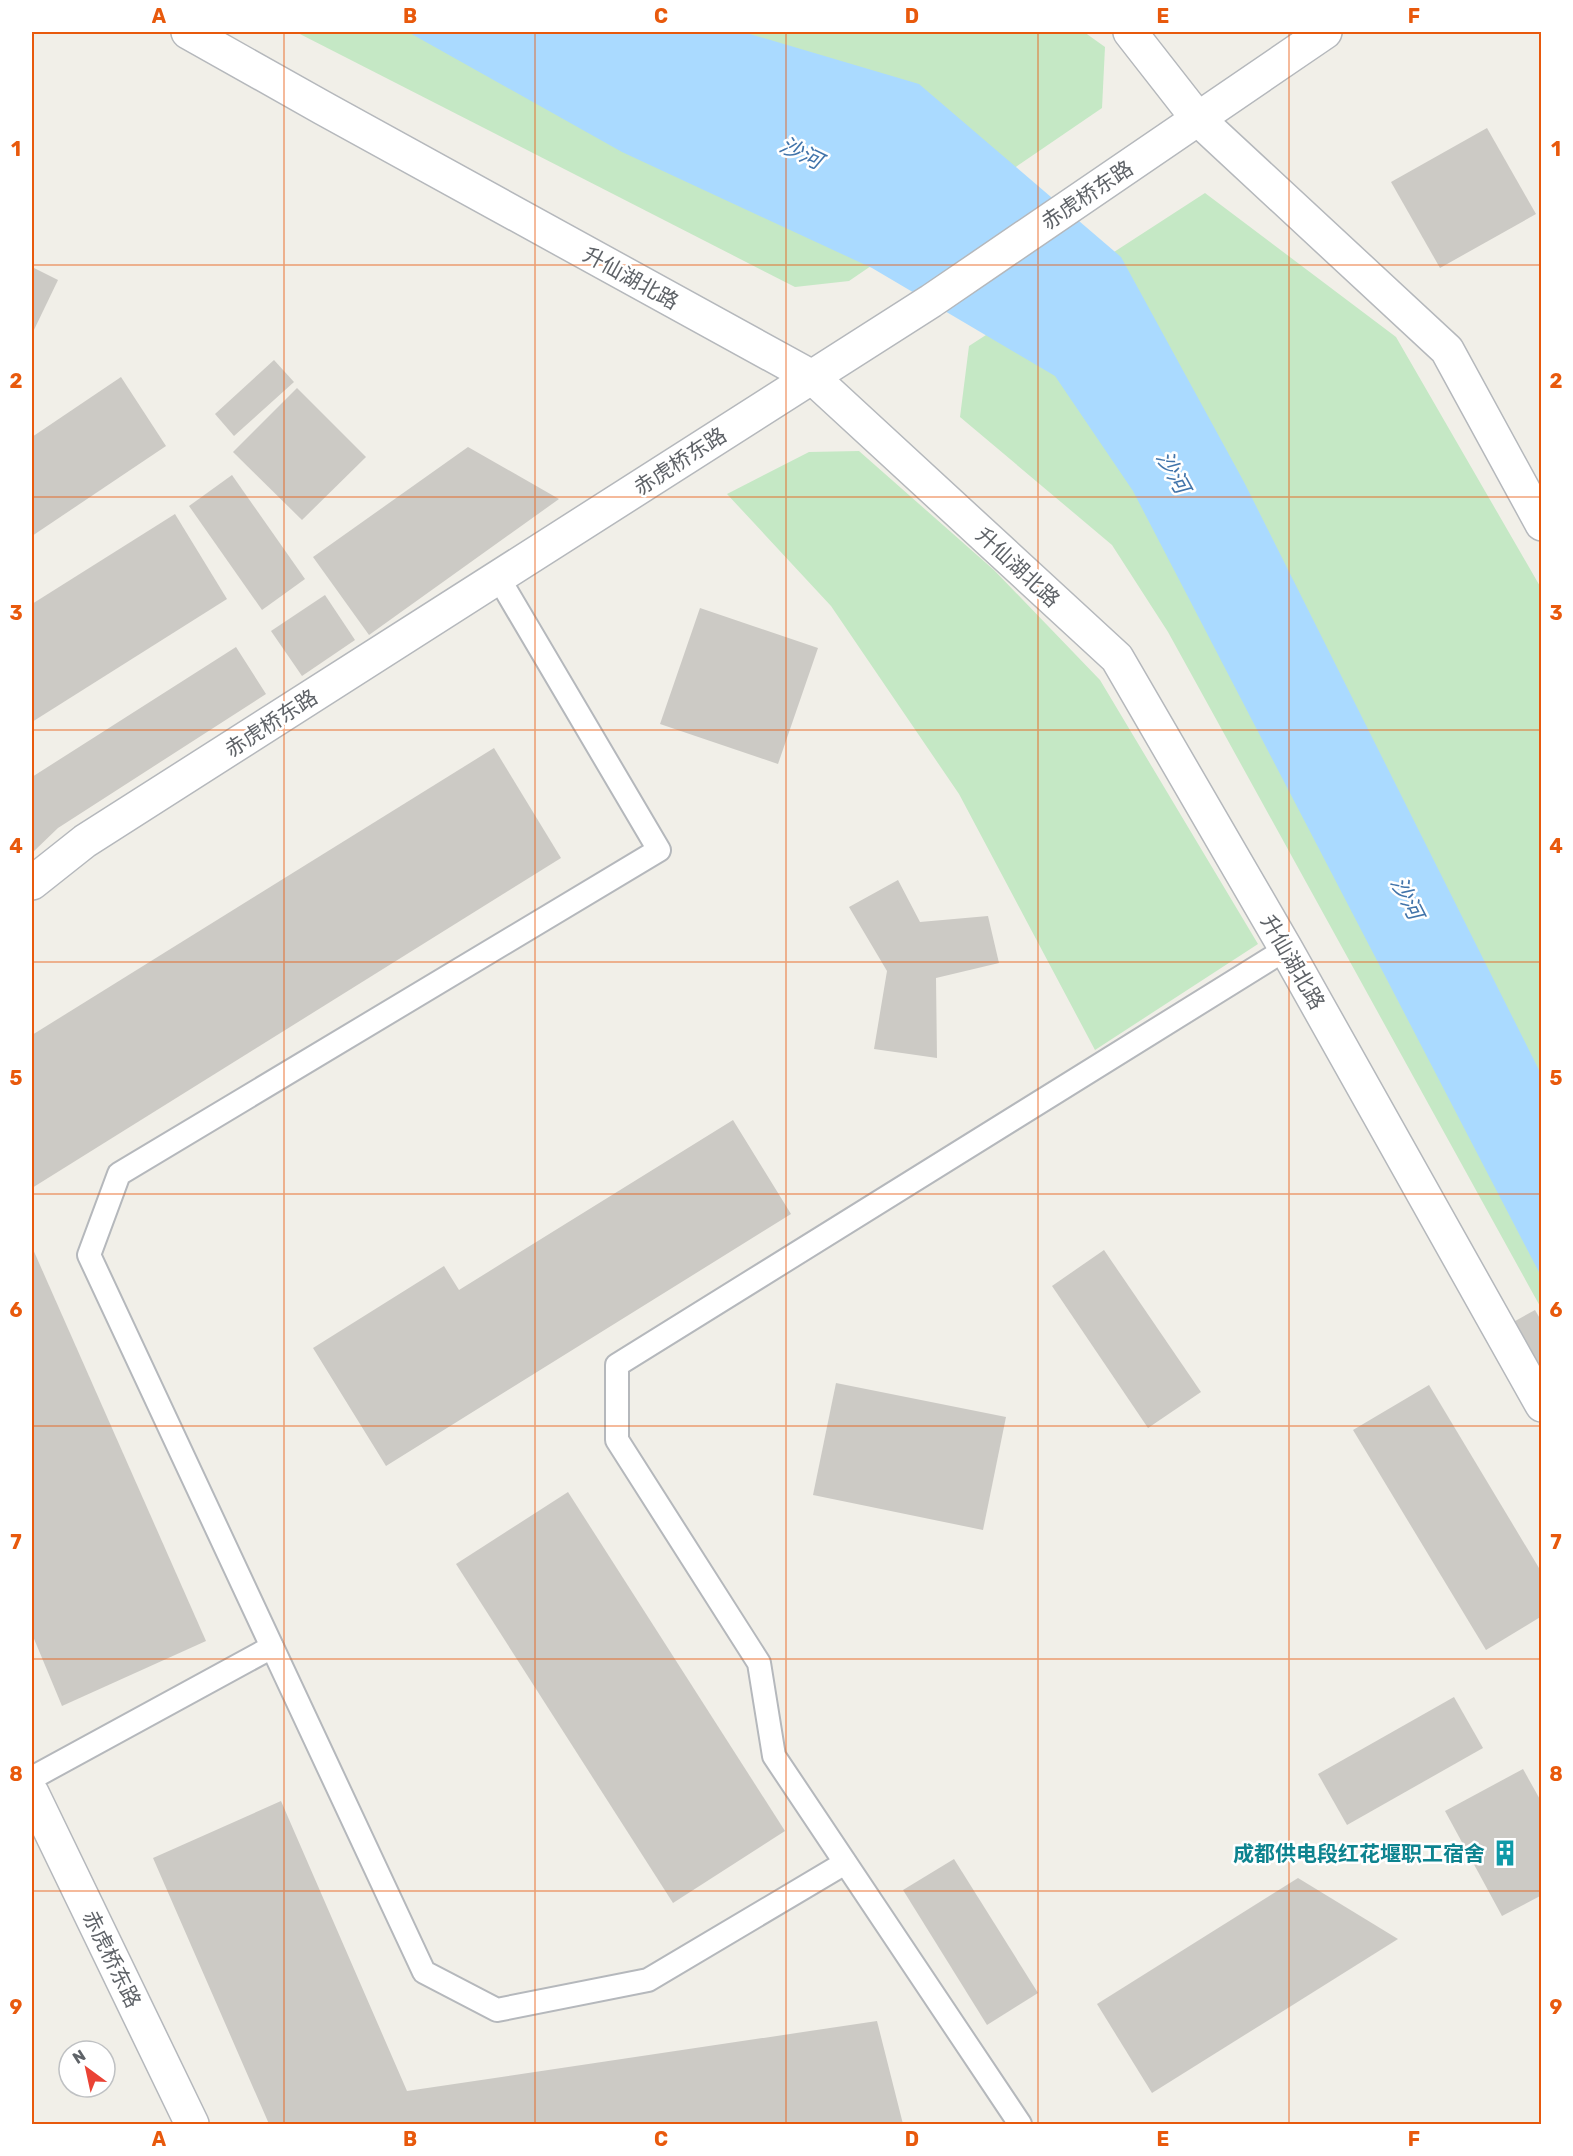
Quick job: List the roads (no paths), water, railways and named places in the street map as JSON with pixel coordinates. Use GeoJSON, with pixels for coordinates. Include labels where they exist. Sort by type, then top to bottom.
{"type":"FeatureCollection","features":[{"type":"Feature","properties":{"kind":"street","name":"升仙湖北路"},"geometry":{"type":"LineString","coordinates":[[188,32],[812,377],[1117,658],[1286,949],[1542,1405]]}},
{"type":"Feature","properties":{"kind":"street"},"geometry":{"type":"LineString","coordinates":[[1130,32],[1198,119],[1447,350],[1542,524]]}},
{"type":"Feature","properties":{"kind":"street","name":"赤虎桥东路"},"geometry":{"type":"LineString","coordinates":[[32,884],[85,841],[931,301],[1325,32]]}},
{"type":"Feature","properties":{"kind":"street","name":"赤虎桥东路"},"geometry":{"type":"LineString","coordinates":[[32,1793],[192,2124]]}},
{"type":"Feature","properties":{"kind":"lane"},"geometry":{"type":"LineString","coordinates":[[498,577],[659,850],[119,1174],[89,1255],[424,1972],[497,2010],[648,1980],[845,1863]]}},
{"type":"Feature","properties":{"kind":"lane"},"geometry":{"type":"LineString","coordinates":[[1020,2124],[774,1756],[759,1663],[617,1440],[617,1365],[1286,949]]}},
{"type":"Feature","properties":{"kind":"lane"},"geometry":{"type":"LineString","coordinates":[[32,1778],[272,1647]]}},
{"type":"Feature","properties":{"kind":"water","name":"沙河"},"geometry":{"type":"Polygon","coordinates":[[[408,32],[743,32],[919,84],[1121,257],[1244,482],[1541,1074],[1541,1276],[1133,491],[1055,376],[872,268],[622,152],[408,32]]]}},
{"type":"Feature","properties":{"kind":"place","name":"成都供电段红花堰职工宿舍"},"geometry":{"type":"Point","coordinates":[1505,1853]}}]}
